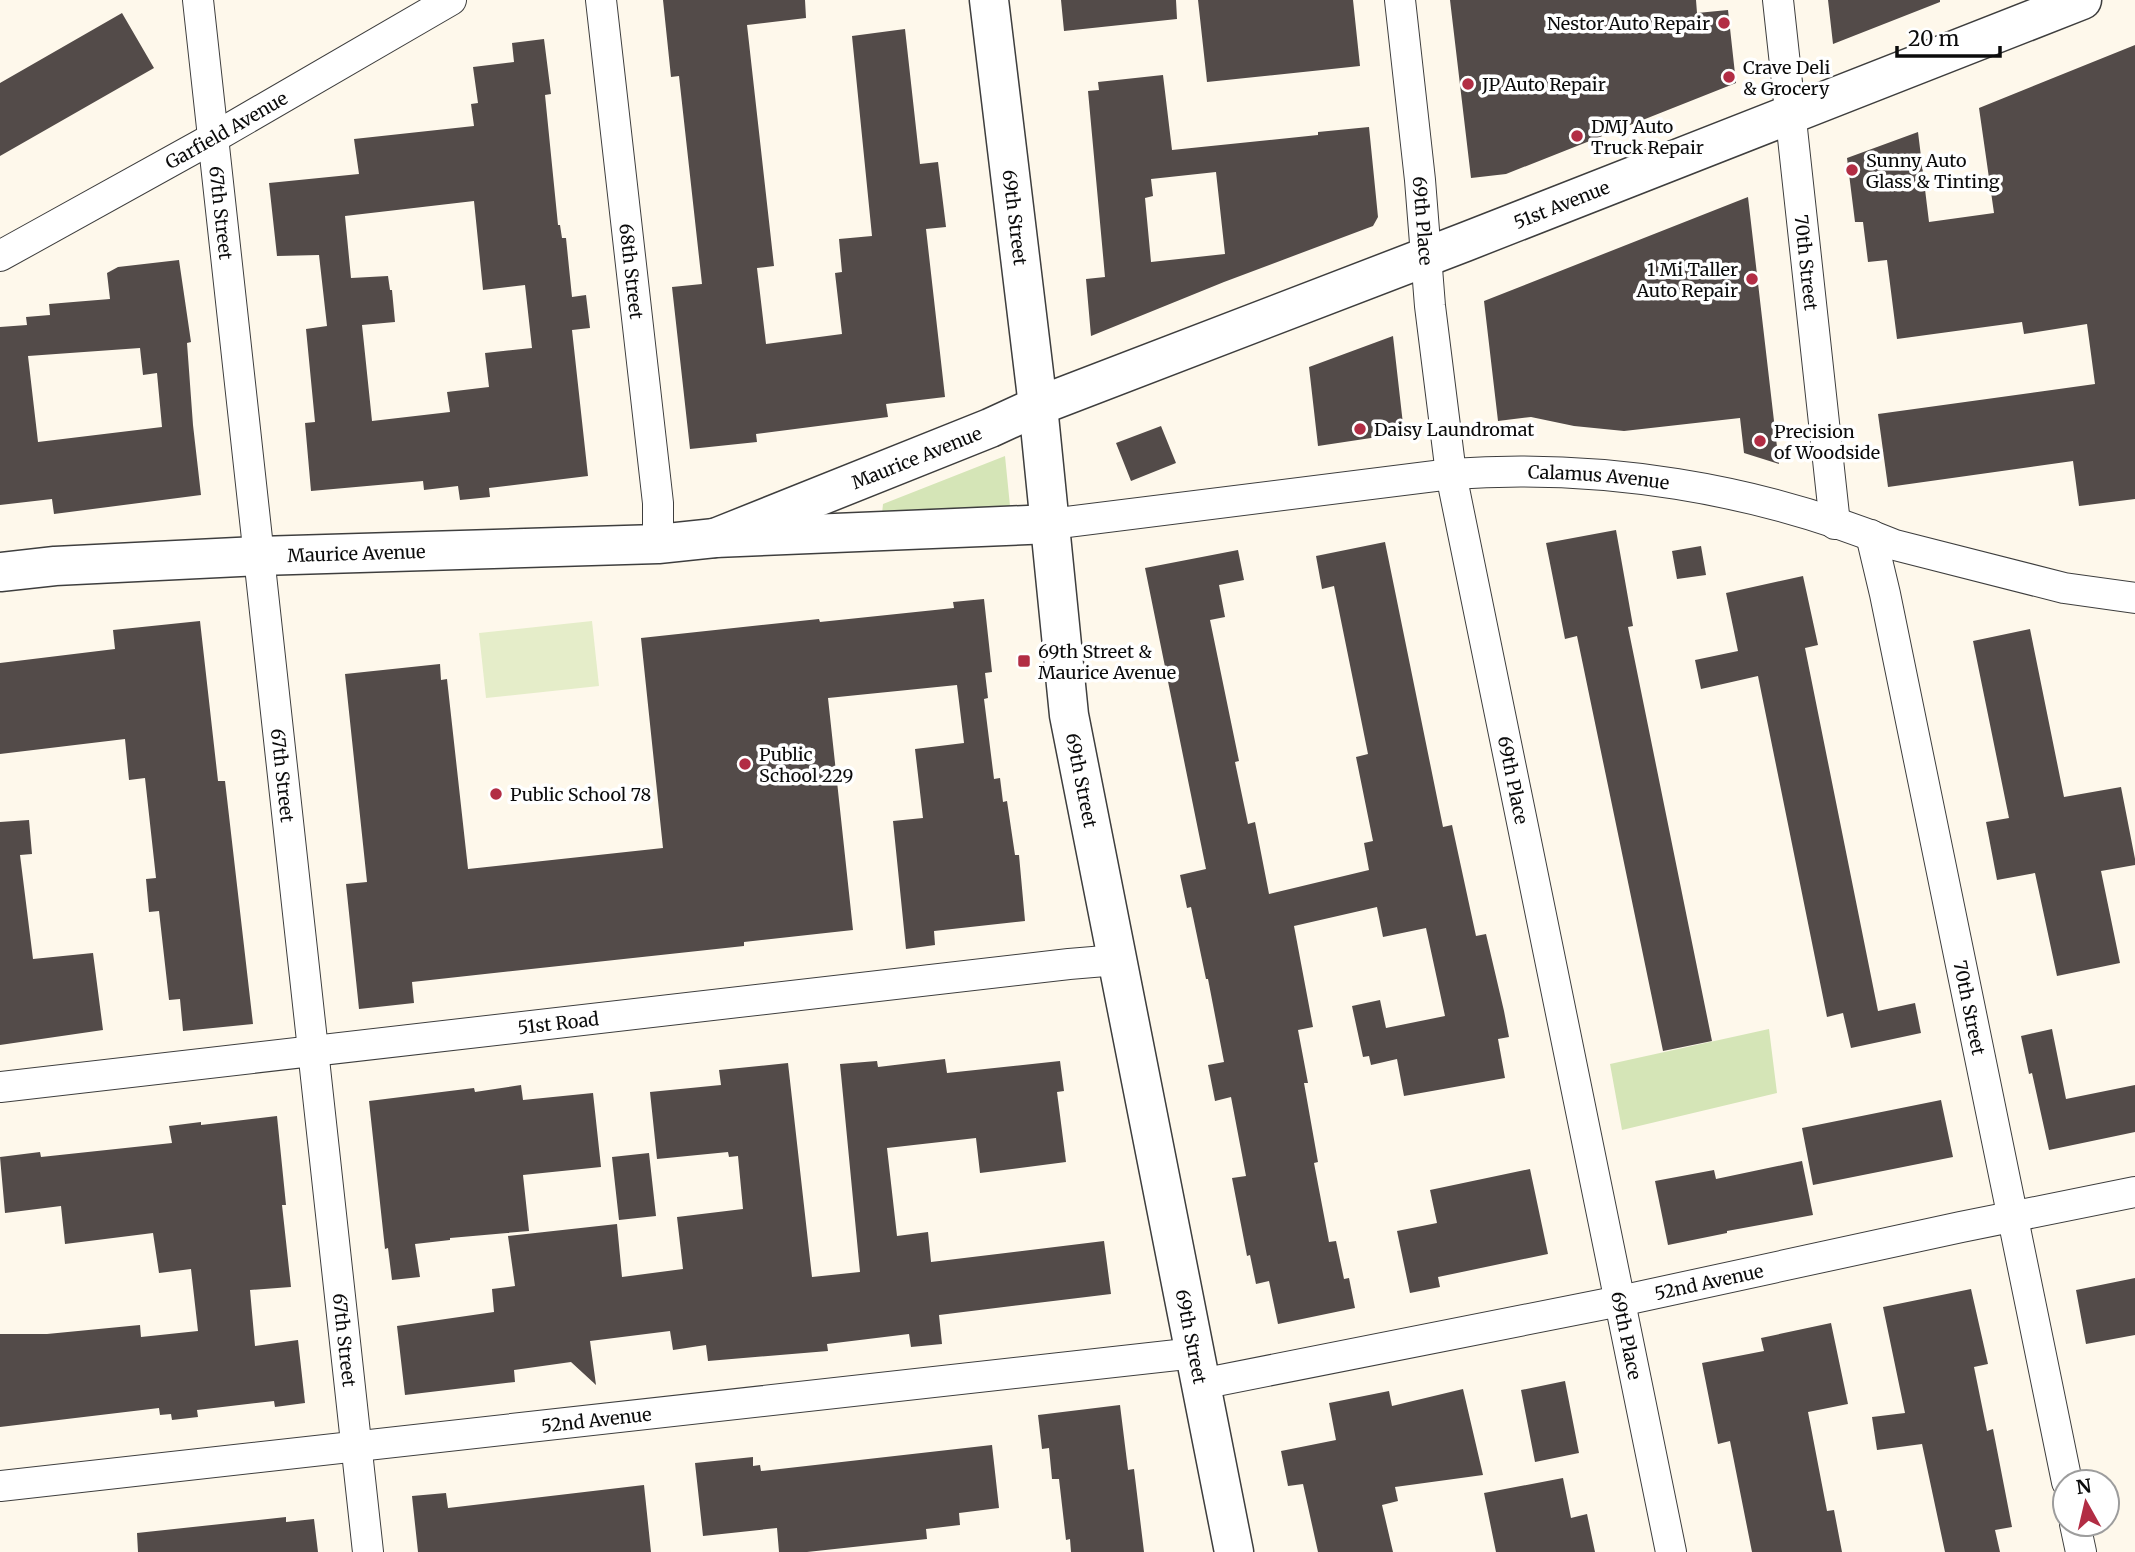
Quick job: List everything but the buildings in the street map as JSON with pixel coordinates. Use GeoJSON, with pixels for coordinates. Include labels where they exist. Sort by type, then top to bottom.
{"type":"FeatureCollection","features":[{"type":"Feature","properties":{"kind":"street","name":"67th Street"},"geometry":{"type":"LineString","coordinates":[[198,0],[368,1552]]}},
{"type":"Feature","properties":{"kind":"street","name":"Garfield Avenue"},"geometry":{"type":"LineString","coordinates":[[0,256],[213,138],[451,0]]}},
{"type":"Feature","properties":{"kind":"street","name":"68th Street"},"geometry":{"type":"LineString","coordinates":[[601,0],[658,503],[658,544]]}},
{"type":"Feature","properties":{"kind":"street","name":"69th Street"},"geometry":{"type":"LineString","coordinates":[[989,0],[1038,406],[1069,715],[1234,1552]]}},
{"type":"Feature","properties":{"kind":"street","name":"69th Place"},"geometry":{"type":"LineString","coordinates":[[1399,0],[1420,180],[1425,257],[1451,474],[1671,1552]]}},
{"type":"Feature","properties":{"kind":"street","name":"70th Street"},"geometry":{"type":"LineString","coordinates":[[1778,0],[1835,524]]}},
{"type":"Feature","properties":{"kind":"street","name":"51st Avenue"},"geometry":{"type":"LineString","coordinates":[[1038,406],[2082,0]]}},
{"type":"Feature","properties":{"kind":"street","name":"Maurice Avenue"},"geometry":{"type":"LineString","coordinates":[[715,538],[990,428],[1038,406]]}},
{"type":"Feature","properties":{"kind":"street","name":"Calamus Avenue"},"geometry":{"type":"LineString","coordinates":[[1051,524],[1451,474],[1497,471],[1600,474],[1655,480],[1769,503],[1895,545],[2064,588],[2135,598]]}},
{"type":"Feature","properties":{"kind":"street","name":"Maurice Avenue"},"geometry":{"type":"LineString","coordinates":[[0,572],[55,566],[259,556],[658,544],[715,538],[1051,524]]}},
{"type":"Feature","properties":{"kind":"street","name":"70th Street"},"geometry":{"type":"LineString","coordinates":[[1871,536],[2064,1468]]}},
{"type":"Feature","properties":{"kind":"street","name":"51st Road"},"geometry":{"type":"LineString","coordinates":[[0,1087],[1117,960]]}},
{"type":"Feature","properties":{"kind":"street","name":"52nd Avenue"},"geometry":{"type":"LineString","coordinates":[[0,1486],[356,1446],[1198,1369],[1620,1301],[2135,1192]]}},
{"type":"Feature","properties":{"kind":"green space"},"geometry":{"type":"Polygon","coordinates":[[[1005,456],[1010,506],[882,514],[883,504],[1005,456]]]}},
{"type":"Feature","properties":{"kind":"green space"},"geometry":{"type":"Polygon","coordinates":[[[592,621],[599,686],[486,698],[479,633],[592,621]]]}},
{"type":"Feature","properties":{"kind":"green space"},"geometry":{"type":"Polygon","coordinates":[[[1769,1029],[1777,1093],[1622,1130],[1610,1064],[1769,1029]]]}},
{"type":"Feature","properties":{"kind":"place","name":"Nestor Auto Repair"},"geometry":{"type":"Point","coordinates":[1724,23]}},
{"type":"Feature","properties":{"kind":"place","name":"Crave Deli & Grocery"},"geometry":{"type":"Point","coordinates":[1729,77]}},
{"type":"Feature","properties":{"kind":"place","name":"JP Auto Repair"},"geometry":{"type":"Point","coordinates":[1468,84]}},
{"type":"Feature","properties":{"kind":"place","name":"DMJ Auto Truck Repair"},"geometry":{"type":"Point","coordinates":[1577,136]}},
{"type":"Feature","properties":{"kind":"place","name":"Sunny Auto Glass & Tinting"},"geometry":{"type":"Point","coordinates":[1852,170]}},
{"type":"Feature","properties":{"kind":"place","name":"1 Mi Taller Auto Repair"},"geometry":{"type":"Point","coordinates":[1752,279]}},
{"type":"Feature","properties":{"kind":"place","name":"Daisy Laundromat"},"geometry":{"type":"Point","coordinates":[1360,429]}},
{"type":"Feature","properties":{"kind":"place","name":"Precision of Woodside"},"geometry":{"type":"Point","coordinates":[1760,441]}},
{"type":"Feature","properties":{"kind":"place","name":"69th Street & Maurice Avenue"},"geometry":{"type":"Point","coordinates":[1024,661]}},
{"type":"Feature","properties":{"kind":"place","name":"Public School 229"},"geometry":{"type":"Point","coordinates":[745,764]}},
{"type":"Feature","properties":{"kind":"place","name":"Public School 78"},"geometry":{"type":"Point","coordinates":[496,794]}}]}
